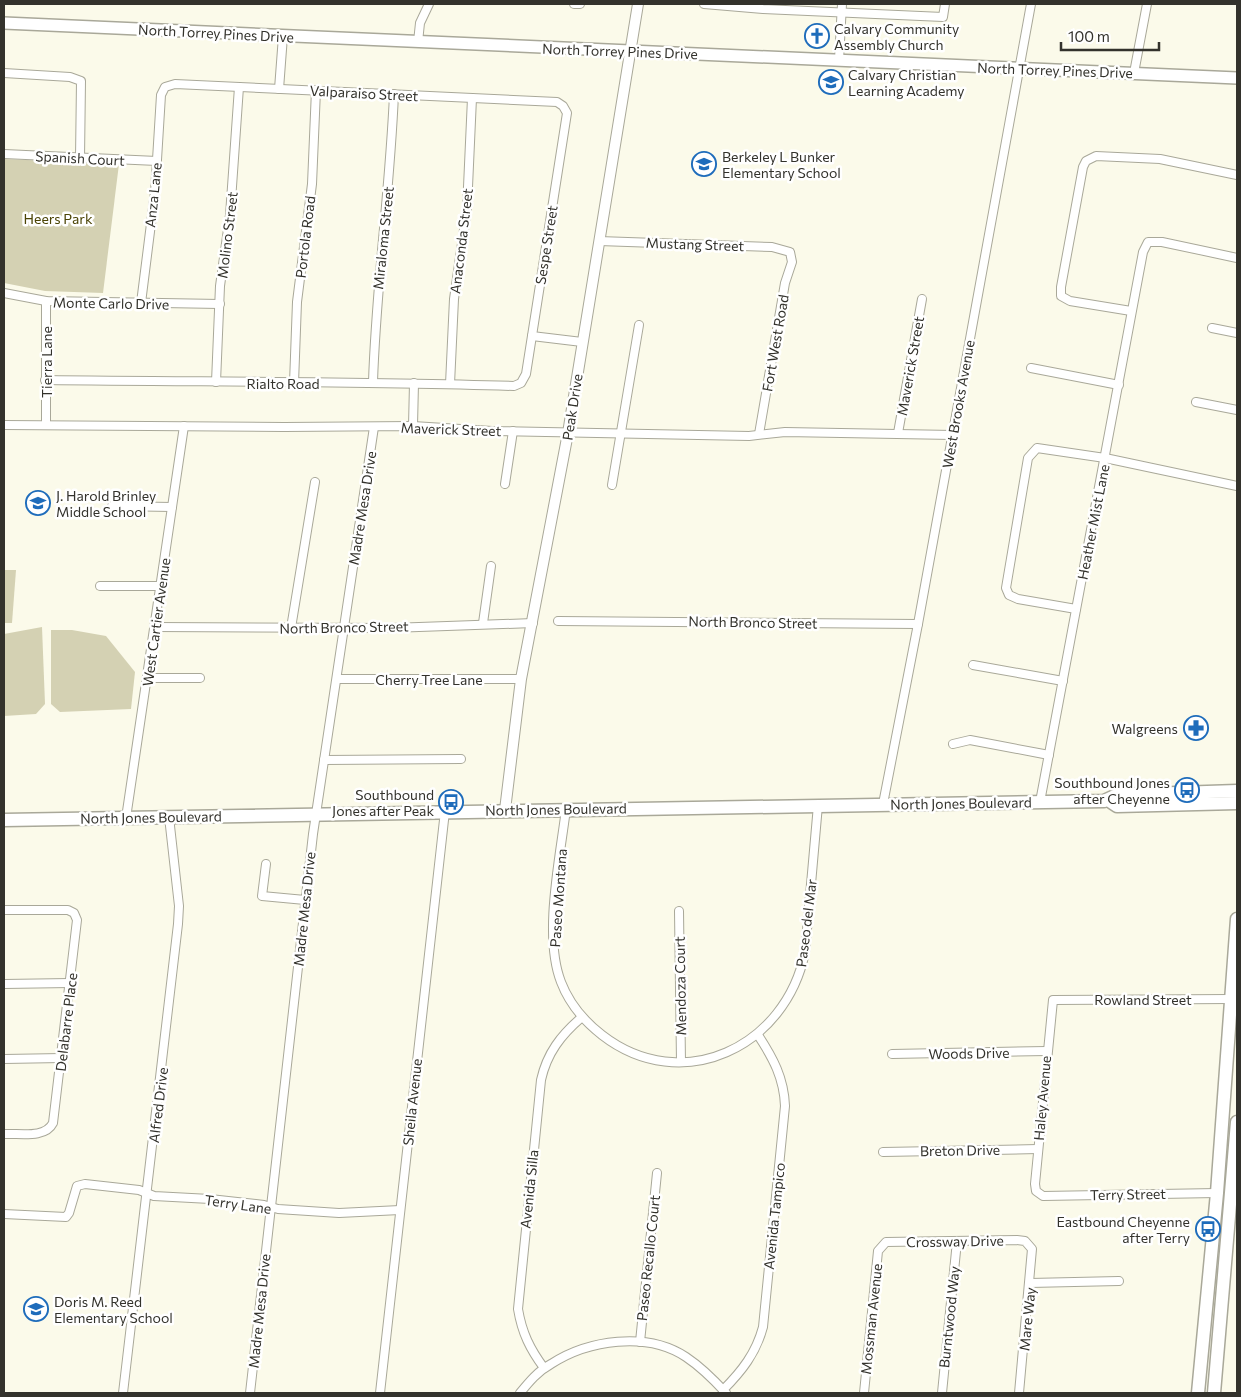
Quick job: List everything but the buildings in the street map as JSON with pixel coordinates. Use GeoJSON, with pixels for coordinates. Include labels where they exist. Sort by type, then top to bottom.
{"type":"FeatureCollection","features":[{"type":"Feature","properties":{"kind":"main road","name":"North Torrey Pines Drive"},"geometry":{"type":"LineString","coordinates":[[4,23],[1237,78]]}},
{"type":"Feature","properties":{"kind":"main road","name":"North Jones Boulevard"},"geometry":{"type":"LineString","coordinates":[[4,820],[1040,802],[1108,800],[1117,796],[1237,791]]}},
{"type":"Feature","properties":{"kind":"main road","name":"North Jones Boulevard"},"geometry":{"type":"LineString","coordinates":[[1108,800],[1117,806],[1237,803]]}},
{"type":"Feature","properties":{"kind":"main road"},"geometry":{"type":"LineString","coordinates":[[1198,1393],[1224,1110],[1237,919]]}},
{"type":"Feature","properties":{"kind":"main road"},"geometry":{"type":"LineString","coordinates":[[1224,1110],[1227,1122],[1225,1188],[1234,1195]]}},
{"type":"Feature","properties":{"kind":"main road"},"geometry":{"type":"LineString","coordinates":[[1214,1393],[1223,1288],[1234,1195],[1237,1122]]}},
{"type":"Feature","properties":{"kind":"main road"},"geometry":{"type":"LineString","coordinates":[[1217,1193],[1225,1200],[1221,1276],[1223,1288]]}},
{"type":"Feature","properties":{"kind":"street"},"geometry":{"type":"LineString","coordinates":[[418,42],[420,23],[429,4]]}},
{"type":"Feature","properties":{"kind":"street"},"geometry":{"type":"LineString","coordinates":[[574,4],[580,4]]}},
{"type":"Feature","properties":{"kind":"street","name":"Peak Drive"},"geometry":{"type":"LineString","coordinates":[[505,810],[521,678],[568,433],[638,4]]}},
{"type":"Feature","properties":{"kind":"street"},"geometry":{"type":"LineString","coordinates":[[704,4],[841,8],[943,17],[945,4]]}},
{"type":"Feature","properties":{"kind":"street","name":"West Brooks Avenue"},"geometry":{"type":"LineString","coordinates":[[883,804],[918,624],[1031,4]]}},
{"type":"Feature","properties":{"kind":"street"},"geometry":{"type":"LineString","coordinates":[[1134,73],[1147,4]]}},
{"type":"Feature","properties":{"kind":"street"},"geometry":{"type":"LineString","coordinates":[[839,60],[841,8]]}},
{"type":"Feature","properties":{"kind":"street"},"geometry":{"type":"LineString","coordinates":[[279,89],[283,36]]}},
{"type":"Feature","properties":{"kind":"street"},"geometry":{"type":"LineString","coordinates":[[4,73],[70,77],[81,81],[80,158]]}},
{"type":"Feature","properties":{"kind":"street","name":"Valparaiso Street"},"geometry":{"type":"LineString","coordinates":[[165,87],[175,84],[316,90],[557,102],[563,106]]}},
{"type":"Feature","properties":{"kind":"street","name":"Anza Lane"},"geometry":{"type":"LineString","coordinates":[[141,303],[157,161],[161,95],[165,87]]}},
{"type":"Feature","properties":{"kind":"street","name":"Molino Street"},"geometry":{"type":"LineString","coordinates":[[216,382],[220,304],[234,180],[239,87]]}},
{"type":"Feature","properties":{"kind":"street","name":"Portola Road"},"geometry":{"type":"LineString","coordinates":[[294,383],[297,302],[312,184],[316,90]]}},
{"type":"Feature","properties":{"kind":"street","name":"Miraloma Street"},"geometry":{"type":"LineString","coordinates":[[373,382],[375,324],[388,203],[394,94]]}},
{"type":"Feature","properties":{"kind":"street","name":"Anaconda Street"},"geometry":{"type":"LineString","coordinates":[[450,384],[454,299],[467,209],[472,98]]}},
{"type":"Feature","properties":{"kind":"street","name":"Sespe Street"},"geometry":{"type":"LineString","coordinates":[[521,383],[526,374],[567,113],[563,106]]}},
{"type":"Feature","properties":{"kind":"street","name":"Spanish Court"},"geometry":{"type":"LineString","coordinates":[[4,154],[157,161]]}},
{"type":"Feature","properties":{"kind":"street"},"geometry":{"type":"LineString","coordinates":[[1131,311],[1070,301],[1061,296],[1081,176],[1086,160],[1096,156],[1160,159],[1237,175]]}},
{"type":"Feature","properties":{"kind":"street","name":"Mustang Street"},"geometry":{"type":"LineString","coordinates":[[599,241],[773,247],[790,252]]}},
{"type":"Feature","properties":{"kind":"street","name":"Heather Mist Lane"},"geometry":{"type":"LineString","coordinates":[[1040,802],[1143,252],[1148,242],[1162,242],[1237,258]]}},
{"type":"Feature","properties":{"kind":"street","name":"Fort West Road"},"geometry":{"type":"LineString","coordinates":[[759,434],[784,292],[792,262],[790,252]]}},
{"type":"Feature","properties":{"kind":"street","name":"Monte Carlo Drive"},"geometry":{"type":"LineString","coordinates":[[4,293],[46,301],[220,304]]}},
{"type":"Feature","properties":{"kind":"street","name":"Maverick Street"},"geometry":{"type":"LineString","coordinates":[[898,433],[922,299]]}},
{"type":"Feature","properties":{"kind":"street","name":"Tierra Lane"},"geometry":{"type":"LineString","coordinates":[[46,301],[46,424]]}},
{"type":"Feature","properties":{"kind":"street"},"geometry":{"type":"LineString","coordinates":[[612,485],[639,325]]}},
{"type":"Feature","properties":{"kind":"street"},"geometry":{"type":"LineString","coordinates":[[1212,328],[1237,333]]}},
{"type":"Feature","properties":{"kind":"street"},"geometry":{"type":"LineString","coordinates":[[532,336],[582,342]]}},
{"type":"Feature","properties":{"kind":"street"},"geometry":{"type":"LineString","coordinates":[[1031,368],[1119,385]]}},
{"type":"Feature","properties":{"kind":"street","name":"Rialto Road"},"geometry":{"type":"LineString","coordinates":[[45,380],[373,382],[514,386],[521,383]]}},
{"type":"Feature","properties":{"kind":"street"},"geometry":{"type":"LineString","coordinates":[[413,426],[414,383]]}},
{"type":"Feature","properties":{"kind":"street"},"geometry":{"type":"LineString","coordinates":[[1196,402],[1237,410]]}},
{"type":"Feature","properties":{"kind":"street","name":"Maverick Street"},"geometry":{"type":"LineString","coordinates":[[4,424],[413,426],[568,433],[748,436],[792,432],[953,434]]}},
{"type":"Feature","properties":{"kind":"street","name":"West Cartier Avenue"},"geometry":{"type":"LineString","coordinates":[[126,818],[184,426]]}},
{"type":"Feature","properties":{"kind":"street","name":"Madre Mesa Drive"},"geometry":{"type":"LineString","coordinates":[[250,1393],[316,814],[374,427]]}},
{"type":"Feature","properties":{"kind":"street"},"geometry":{"type":"LineString","coordinates":[[504,484],[513,431]]}},
{"type":"Feature","properties":{"kind":"street"},"geometry":{"type":"LineString","coordinates":[[1076,609],[1018,599],[1009,595],[1005,583],[1028,458],[1034,451],[1042,447],[1105,458],[1237,486]]}},
{"type":"Feature","properties":{"kind":"street"},"geometry":{"type":"LineString","coordinates":[[291,628],[315,482]]}},
{"type":"Feature","properties":{"kind":"street"},"geometry":{"type":"LineString","coordinates":[[112,506],[172,507]]}},
{"type":"Feature","properties":{"kind":"street"},"geometry":{"type":"LineString","coordinates":[[483,623],[490,566]]}},
{"type":"Feature","properties":{"kind":"street"},"geometry":{"type":"LineString","coordinates":[[100,586],[160,586]]}},
{"type":"Feature","properties":{"kind":"street","name":"North Bronco Street"},"geometry":{"type":"LineString","coordinates":[[558,621],[918,624]]}},
{"type":"Feature","properties":{"kind":"street","name":"North Bronco Street"},"geometry":{"type":"LineString","coordinates":[[155,627],[391,628],[483,623],[533,623]]}},
{"type":"Feature","properties":{"kind":"street"},"geometry":{"type":"LineString","coordinates":[[973,665],[1063,681]]}},
{"type":"Feature","properties":{"kind":"street"},"geometry":{"type":"LineString","coordinates":[[148,678],[200,678]]}},
{"type":"Feature","properties":{"kind":"street","name":"Cherry Tree Lane"},"geometry":{"type":"LineString","coordinates":[[337,679],[521,678]]}},
{"type":"Feature","properties":{"kind":"street"},"geometry":{"type":"LineString","coordinates":[[953,744],[970,740],[1049,755]]}},
{"type":"Feature","properties":{"kind":"street"},"geometry":{"type":"LineString","coordinates":[[324,760],[461,759]]}},
{"type":"Feature","properties":{"kind":"street","name":"Paseo del Mar"},"geometry":{"type":"LineString","coordinates":[[681,1062],[704,1060],[734,1050],[758,1035],[773,1021],[791,994],[802,968],[818,805]]}},
{"type":"Feature","properties":{"kind":"street","name":"Paseo Montana"},"geometry":{"type":"LineString","coordinates":[[566,809],[553,947],[561,983],[582,1017],[614,1044],[636,1055],[664,1062],[681,1062]]}},
{"type":"Feature","properties":{"kind":"street","name":"Sheila Avenue"},"geometry":{"type":"LineString","coordinates":[[380,1393],[445,811]]}},
{"type":"Feature","properties":{"kind":"street","name":"Alfred Drive"},"geometry":{"type":"LineString","coordinates":[[123,1393],[178,924],[179,906],[169,817]]}},
{"type":"Feature","properties":{"kind":"street"},"geometry":{"type":"LineString","coordinates":[[266,864],[262,896],[305,900]]}},
{"type":"Feature","properties":{"kind":"street","name":"Delabarre Place"},"geometry":{"type":"LineString","coordinates":[[4,910],[68,910],[74,914],[77,920],[54,1123],[50,1129],[43,1133],[4,1134]]}},
{"type":"Feature","properties":{"kind":"street","name":"Mendoza Court"},"geometry":{"type":"LineString","coordinates":[[680,911],[681,1062]]}},
{"type":"Feature","properties":{"kind":"street"},"geometry":{"type":"LineString","coordinates":[[4,984],[70,983]]}},
{"type":"Feature","properties":{"kind":"street","name":"Rowland Street"},"geometry":{"type":"LineString","coordinates":[[1053,1000],[1232,999]]}},
{"type":"Feature","properties":{"kind":"street","name":"Haley Avenue"},"geometry":{"type":"LineString","coordinates":[[1040,1195],[1035,1184],[1053,1000]]}},
{"type":"Feature","properties":{"kind":"street","name":"Avenida Silla"},"geometry":{"type":"LineString","coordinates":[[544,1368],[527,1343],[521,1329],[518,1310],[541,1080],[552,1049],[563,1033],[582,1017]]}},
{"type":"Feature","properties":{"kind":"street","name":"Avenida Tampico"},"geometry":{"type":"LineString","coordinates":[[725,1392],[748,1361],[759,1342],[764,1318],[785,1106],[784,1091],[777,1064],[758,1035]]}},
{"type":"Feature","properties":{"kind":"street","name":"Woods Drive"},"geometry":{"type":"LineString","coordinates":[[892,1054],[1047,1051]]}},
{"type":"Feature","properties":{"kind":"street"},"geometry":{"type":"LineString","coordinates":[[4,1059],[62,1058]]}},
{"type":"Feature","properties":{"kind":"street","name":"Breton Drive"},"geometry":{"type":"LineString","coordinates":[[883,1152],[1038,1149]]}},
{"type":"Feature","properties":{"kind":"street","name":"Paseo Recallo Court"},"geometry":{"type":"LineString","coordinates":[[640,1342],[657,1173]]}},
{"type":"Feature","properties":{"kind":"street","name":"Terry Lane"},"geometry":{"type":"LineString","coordinates":[[4,1214],[66,1217],[77,1186],[85,1184],[139,1190],[147,1194],[338,1214],[400,1210]]}},
{"type":"Feature","properties":{"kind":"street","name":"Terry Street"},"geometry":{"type":"LineString","coordinates":[[1040,1195],[1217,1193]]}},
{"type":"Feature","properties":{"kind":"street","name":"Crossway Drive"},"geometry":{"type":"LineString","coordinates":[[881,1246],[886,1242],[957,1240],[1017,1240],[1029,1244]]}},
{"type":"Feature","properties":{"kind":"street","name":"Burntwood Way"},"geometry":{"type":"LineString","coordinates":[[942,1393],[957,1240]]}},
{"type":"Feature","properties":{"kind":"street","name":"Mare Way"},"geometry":{"type":"LineString","coordinates":[[1019,1393],[1030,1283],[1032,1249],[1029,1244]]}},
{"type":"Feature","properties":{"kind":"street","name":"Mossman Avenue"},"geometry":{"type":"LineString","coordinates":[[864,1393],[878,1251],[881,1246]]}},
{"type":"Feature","properties":{"kind":"street"},"geometry":{"type":"LineString","coordinates":[[1030,1283],[1119,1281]]}},
{"type":"Feature","properties":{"kind":"street"},"geometry":{"type":"LineString","coordinates":[[520,1393],[544,1368],[572,1352],[610,1343],[640,1342],[661,1346],[685,1356],[725,1392]]}},
{"type":"Feature","properties":{"kind":"green space","name":"Heers Park"},"geometry":{"type":"Polygon","coordinates":[[[4,159],[119,164],[103,293],[45,291],[4,283],[4,159]]]}},
{"type":"Feature","properties":{"kind":"green space"},"geometry":{"type":"Polygon","coordinates":[[[4,570],[16,570],[12,623],[4,623],[4,570]]]}},
{"type":"Feature","properties":{"kind":"green space"},"geometry":{"type":"Polygon","coordinates":[[[42,627],[45,704],[36,714],[4,716],[4,634],[42,627]]]}},
{"type":"Feature","properties":{"kind":"green space"},"geometry":{"type":"Polygon","coordinates":[[[51,630],[72,630],[106,636],[135,672],[131,709],[60,712],[51,704],[51,630]]]}},
{"type":"Feature","properties":{"kind":"place","name":"Calvary Community Assembly Church"},"geometry":{"type":"Point","coordinates":[817,36]}},
{"type":"Feature","properties":{"kind":"place","name":"Calvary Christian Learning Academy"},"geometry":{"type":"Point","coordinates":[831,82]}},
{"type":"Feature","properties":{"kind":"place","name":"Berkeley L Bunker Elementary School"},"geometry":{"type":"Point","coordinates":[704,164]}},
{"type":"Feature","properties":{"kind":"place","name":"J. Harold Brinley Middle School"},"geometry":{"type":"Point","coordinates":[38,503]}},
{"type":"Feature","properties":{"kind":"place","name":"Walgreens"},"geometry":{"type":"Point","coordinates":[1196,728]}},
{"type":"Feature","properties":{"kind":"place","name":"Southbound Jones after Cheyenne"},"geometry":{"type":"Point","coordinates":[1187,790]}},
{"type":"Feature","properties":{"kind":"place","name":"Southbound Jones after Peak"},"geometry":{"type":"Point","coordinates":[451,802]}},
{"type":"Feature","properties":{"kind":"place","name":"Eastbound Cheyenne after Terry"},"geometry":{"type":"Point","coordinates":[1208,1229]}},
{"type":"Feature","properties":{"kind":"place","name":"Doris M. Reed Elementary School"},"geometry":{"type":"Point","coordinates":[36,1309]}}]}
